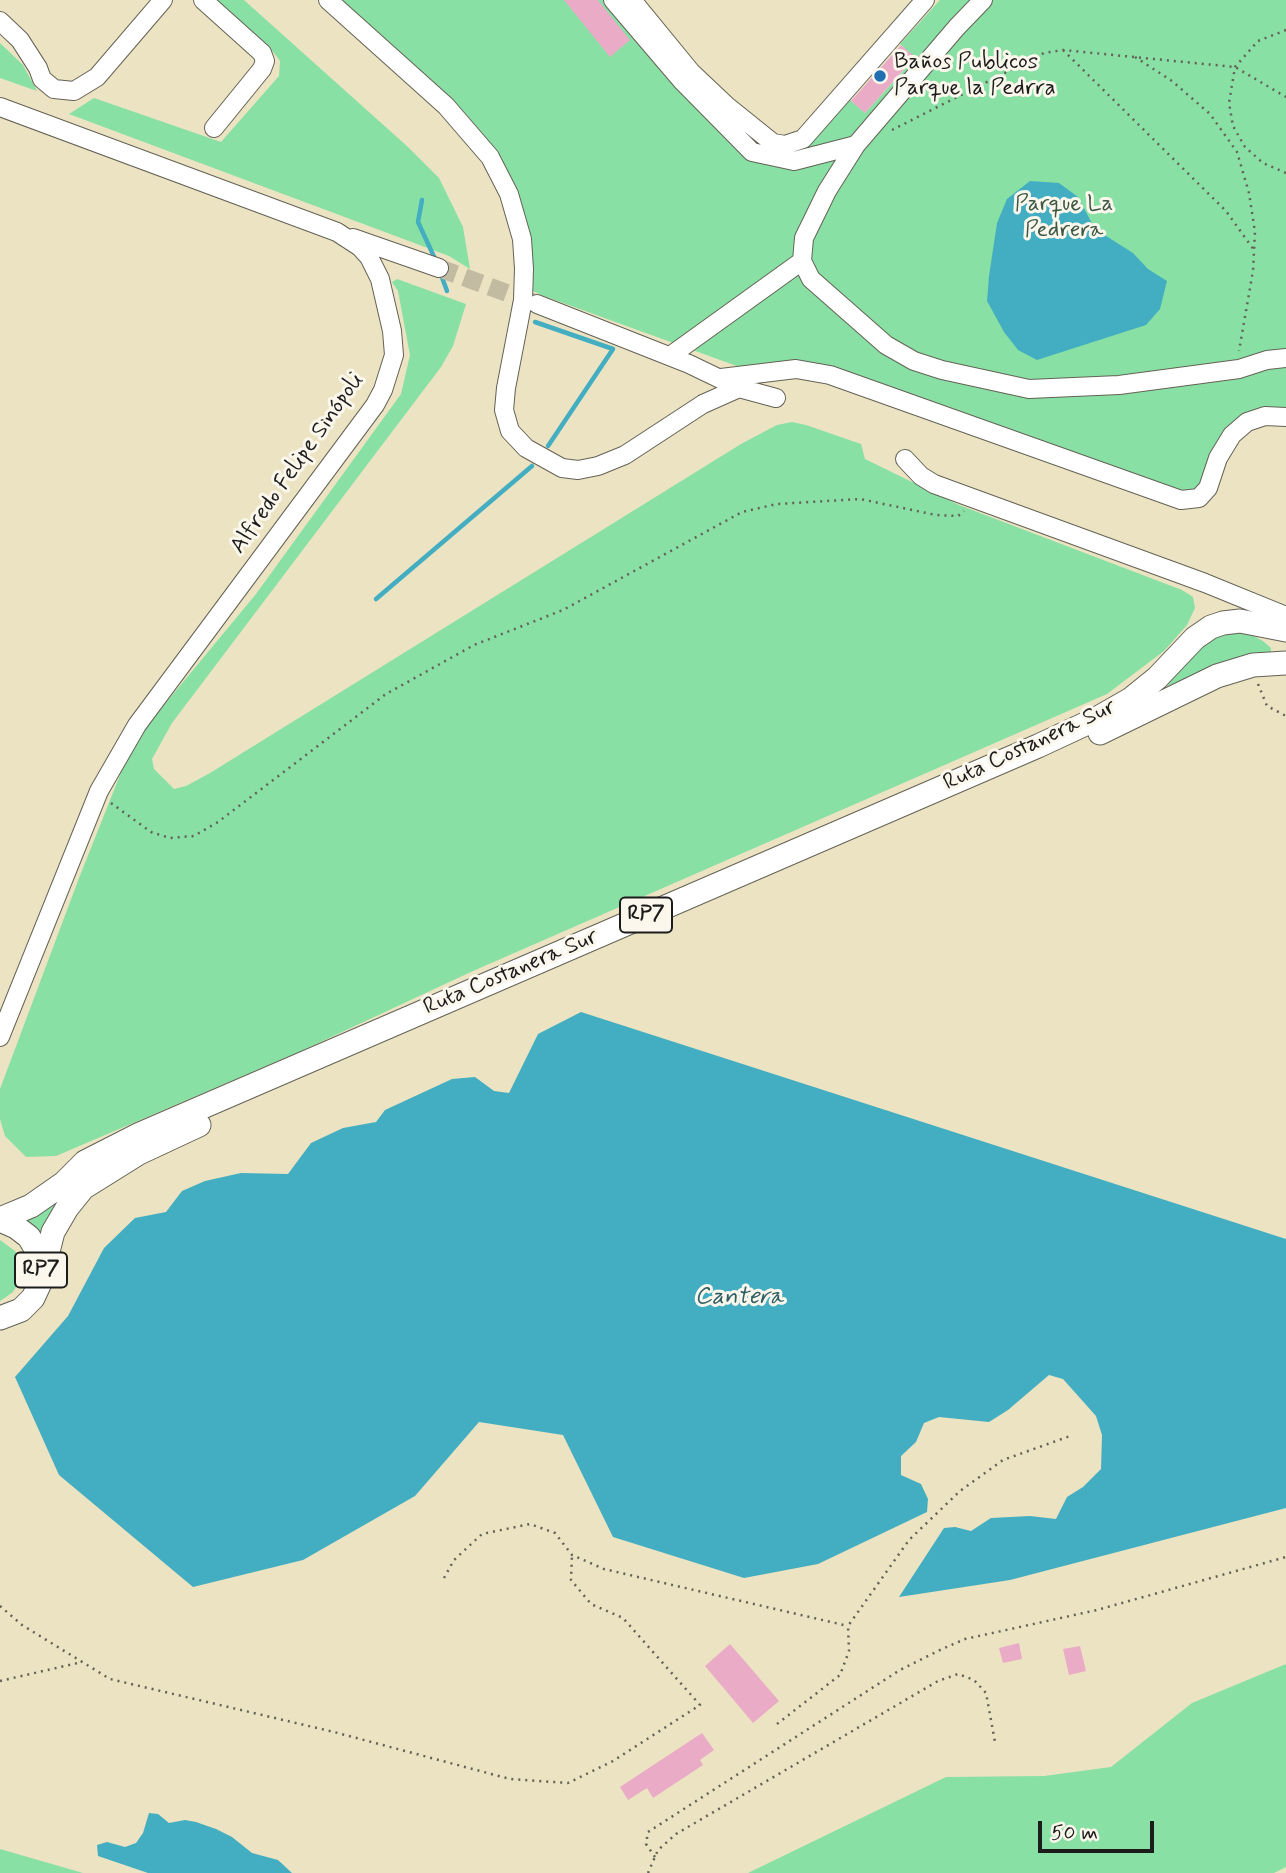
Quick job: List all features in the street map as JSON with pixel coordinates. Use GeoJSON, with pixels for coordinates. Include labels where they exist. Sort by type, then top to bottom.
{"type":"FeatureCollection","features":[{"type":"Feature","properties":{"kind":"main road","name":"Ruta Costanera Sur"},"geometry":{"type":"LineString","coordinates":[[0,1220],[31,1206],[64,1183],[85,1162],[140,1134],[1038,747],[1096,719],[1131,699],[1157,678],[1195,638],[1211,627],[1240,621],[1286,631]]}},
{"type":"Feature","properties":{"kind":"main road","name":"Ruta Costanera Sur"},"geometry":{"type":"LineString","coordinates":[[0,1318],[21,1310],[33,1298],[40,1283],[53,1233],[66,1208],[83,1188],[139,1153],[238,1107],[1048,758],[1217,676],[1253,665],[1286,663]]}},
{"type":"Feature","properties":{"kind":"main road","name":"Ruta Costanera Sur"},"geometry":{"type":"LineString","coordinates":[[0,1220],[29,1237],[41,1266],[40,1283]]}},
{"type":"Feature","properties":{"kind":"street"},"geometry":{"type":"LineString","coordinates":[[0,21],[31,54],[42,79],[54,89],[74,91],[97,77],[163,0]]}},
{"type":"Feature","properties":{"kind":"street"},"geometry":{"type":"LineString","coordinates":[[203,0],[262,53],[265,61],[262,69],[214,128]]}},
{"type":"Feature","properties":{"kind":"street"},"geometry":{"type":"LineString","coordinates":[[328,0],[446,106],[490,157],[509,194],[522,239],[524,269],[523,300],[504,410],[510,431],[526,447],[562,468],[578,470],[598,466],[625,455],[703,404],[739,387]]}},
{"type":"Feature","properties":{"kind":"street"},"geometry":{"type":"LineString","coordinates":[[613,0],[682,81],[752,152],[794,161],[856,145]]}},
{"type":"Feature","properties":{"kind":"street"},"geometry":{"type":"LineString","coordinates":[[632,0],[691,72],[727,106],[773,143],[785,145],[803,139],[925,0]]}},
{"type":"Feature","properties":{"kind":"street"},"geometry":{"type":"LineString","coordinates":[[983,0],[856,145],[827,191],[804,239],[802,261],[811,279],[886,345],[914,361],[942,370],[1029,389],[1119,385],[1240,369],[1267,360],[1286,358]]}},
{"type":"Feature","properties":{"kind":"street","name":"Alfredo Felipe Sinópoli"},"geometry":{"type":"LineString","coordinates":[[0,107],[337,232],[360,247],[369,257],[380,279],[392,331],[394,355],[383,390],[375,405],[137,725],[99,791],[0,1037]]}},
{"type":"Feature","properties":{"kind":"street"},"geometry":{"type":"LineString","coordinates":[[337,232],[439,268]]}},
{"type":"Feature","properties":{"kind":"street"},"geometry":{"type":"LineString","coordinates":[[670,356],[802,261]]}},
{"type":"Feature","properties":{"kind":"street"},"geometry":{"type":"LineString","coordinates":[[537,304],[670,356],[739,387],[776,398]]}},
{"type":"Feature","properties":{"kind":"street"},"geometry":{"type":"LineString","coordinates":[[721,378],[796,369],[830,375],[1181,500],[1199,498],[1208,488],[1218,458],[1233,435],[1247,422],[1265,416],[1286,416]]}},
{"type":"Feature","properties":{"kind":"street"},"geometry":{"type":"LineString","coordinates":[[905,459],[921,476],[979,501],[1205,583],[1286,616]]}},
{"type":"Feature","properties":{"kind":"path"},"geometry":{"type":"LineString","coordinates":[[1286,30],[1258,41],[1236,67],[1229,103],[1233,126],[1245,147],[1264,163],[1286,173]]}},
{"type":"Feature","properties":{"kind":"path"},"geometry":{"type":"LineString","coordinates":[[886,133],[1044,53],[1063,50],[1236,67],[1286,97]]}},
{"type":"Feature","properties":{"kind":"path"},"geometry":{"type":"LineString","coordinates":[[1063,50],[1226,211],[1254,250]]}},
{"type":"Feature","properties":{"kind":"path"},"geometry":{"type":"LineString","coordinates":[[1132,55],[1172,81],[1210,114],[1237,152],[1249,193],[1255,232],[1253,271],[1239,351],[1240,369]]}},
{"type":"Feature","properties":{"kind":"path"},"geometry":{"type":"LineString","coordinates":[[99,791],[122,813],[151,832],[170,838],[194,836],[218,822],[386,694],[474,645],[563,610],[742,512],[777,504],[860,499],[936,515],[958,516],[979,501]]}},
{"type":"Feature","properties":{"kind":"path"},"geometry":{"type":"LineString","coordinates":[[1253,665],[1267,706],[1286,716]]}},
{"type":"Feature","properties":{"kind":"path"},"geometry":{"type":"LineString","coordinates":[[777,1724],[840,1675],[849,1651],[848,1626],[909,1540],[960,1491],[1003,1460],[1073,1435]]}},
{"type":"Feature","properties":{"kind":"path"},"geometry":{"type":"LineString","coordinates":[[444,1578],[454,1560],[482,1534],[530,1524],[555,1533],[572,1555],[604,1569],[848,1626]]}},
{"type":"Feature","properties":{"kind":"path"},"geometry":{"type":"LineString","coordinates":[[0,1606],[22,1625],[110,1679],[334,1732],[510,1779],[568,1783],[613,1761],[700,1705],[623,1618],[591,1604],[584,1596],[571,1580],[572,1555]]}},
{"type":"Feature","properties":{"kind":"path"},"geometry":{"type":"LineString","coordinates":[[655,1857],[646,1844],[648,1832],[900,1670],[942,1649],[965,1639],[1097,1610],[1286,1557]]}},
{"type":"Feature","properties":{"kind":"path"},"geometry":{"type":"LineString","coordinates":[[0,1681],[82,1662]]}},
{"type":"Feature","properties":{"kind":"path"},"geometry":{"type":"LineString","coordinates":[[648,1873],[659,1850],[676,1834],[938,1681],[958,1674],[974,1680],[986,1693],[995,1742]]}},
{"type":"Feature","properties":{"kind":"green space"},"geometry":{"type":"Polygon","coordinates":[[[216,0],[244,0],[439,178],[463,227],[470,269],[449,256],[69,114],[94,98],[221,142],[279,76],[280,61],[216,0]]]}},
{"type":"Feature","properties":{"kind":"green space","name":"Parque La Pedrera"},"geometry":{"type":"Polygon","coordinates":[[[337,0],[620,0],[748,134],[811,141],[849,99],[865,113],[915,58],[900,44],[940,0],[1286,0],[1286,410],[1256,412],[1201,487],[1193,494],[1183,494],[825,366],[745,369],[541,295],[529,289],[483,138],[470,119],[337,0]]]}},
{"type":"Feature","properties":{"kind":"green space"},"geometry":{"type":"Polygon","coordinates":[[[0,43],[23,65],[37,91],[0,78],[0,43]]]}},
{"type":"Feature","properties":{"kind":"green space"},"geometry":{"type":"Polygon","coordinates":[[[397,279],[466,304],[453,346],[441,367],[172,723],[152,759],[154,769],[174,789],[186,786],[210,773],[741,444],[777,425],[792,422],[861,444],[865,459],[959,505],[1182,590],[1193,597],[1195,608],[1187,625],[1164,651],[1107,694],[473,971],[299,1052],[56,1156],[26,1157],[5,1136],[0,1119],[0,1089],[122,770],[150,722],[256,594],[401,394],[410,355],[398,291],[392,282],[397,279]]]}},
{"type":"Feature","properties":{"kind":"green space"},"geometry":{"type":"Polygon","coordinates":[[[1220,628],[1244,631],[1263,641],[1271,648],[1270,658],[1241,657],[1162,688],[1083,732],[112,1155],[81,1179],[64,1199],[42,1240],[24,1218],[15,1216],[42,1205],[103,1156],[1090,725],[1143,694],[1203,637],[1220,628]]]}},
{"type":"Feature","properties":{"kind":"green space"},"geometry":{"type":"Polygon","coordinates":[[[0,1240],[15,1251],[20,1260],[21,1271],[13,1292],[0,1301],[0,1240]]]}},
{"type":"Feature","properties":{"kind":"green space"},"geometry":{"type":"Polygon","coordinates":[[[1286,1664],[1286,1867],[1274,1873],[748,1873],[946,1777],[1044,1776],[1111,1767],[1192,1703],[1286,1664]]]}},
{"type":"Feature","properties":{"kind":"green space"},"geometry":{"type":"Polygon","coordinates":[[[0,1849],[83,1873],[0,1873],[0,1849]]]}},
{"type":"Feature","properties":{"kind":"water"},"geometry":{"type":"Polygon","coordinates":[[[1030,181],[1059,183],[1078,197],[1095,229],[1133,253],[1148,269],[1167,281],[1160,309],[1146,325],[1037,360],[1018,350],[1004,332],[987,301],[997,223],[1007,199],[1030,181]]]}},
{"type":"Feature","properties":{"kind":"water","name":"Cantera"},"geometry":{"type":"Polygon","coordinates":[[[581,1012],[1286,1239],[1286,1508],[1010,1580],[899,1597],[944,1528],[955,1527],[971,1531],[991,1518],[1030,1516],[1056,1519],[1067,1497],[1083,1487],[1101,1469],[1102,1435],[1096,1416],[1063,1379],[1049,1375],[1008,1410],[989,1422],[939,1417],[924,1423],[916,1442],[901,1456],[901,1475],[921,1484],[928,1499],[927,1512],[818,1564],[744,1578],[613,1537],[563,1435],[479,1422],[415,1496],[303,1560],[193,1587],[59,1475],[15,1377],[68,1316],[104,1248],[135,1218],[166,1212],[182,1191],[205,1181],[241,1173],[288,1174],[311,1143],[343,1128],[376,1122],[385,1110],[452,1079],[475,1077],[494,1091],[509,1093],[538,1034],[581,1012]]]}},
{"type":"Feature","properties":{"kind":"water"},"geometry":{"type":"Polygon","coordinates":[[[149,1813],[158,1814],[169,1823],[185,1820],[216,1829],[232,1837],[252,1853],[278,1860],[292,1873],[148,1873],[98,1856],[97,1845],[107,1842],[125,1847],[136,1843],[143,1833],[149,1813]]]}},
{"type":"Feature","properties":{"kind":"building"},"geometry":{"type":"Polygon","coordinates":[[[564,0],[598,0],[630,40],[610,57],[564,0]]]}},
{"type":"Feature","properties":{"kind":"building","name":"Baños Publicos Parque la Pedrra"},"geometry":{"type":"Polygon","coordinates":[[[901,45],[915,57],[865,113],[851,101],[901,45]]]}},
{"type":"Feature","properties":{"kind":"building"},"geometry":{"type":"Polygon","coordinates":[[[1019,1643],[1022,1659],[1003,1663],[999,1648],[1019,1643]]]}},
{"type":"Feature","properties":{"kind":"building"},"geometry":{"type":"Polygon","coordinates":[[[730,1644],[779,1701],[753,1723],[705,1666],[730,1644]]]}},
{"type":"Feature","properties":{"kind":"building"},"geometry":{"type":"Polygon","coordinates":[[[1080,1646],[1086,1671],[1069,1675],[1063,1649],[1080,1646]]]}},
{"type":"Feature","properties":{"kind":"building"},"geometry":{"type":"Polygon","coordinates":[[[702,1733],[714,1750],[700,1760],[703,1765],[653,1798],[647,1788],[628,1800],[620,1787],[702,1733]]]}},
{"type":"Feature","properties":{"kind":"waterway"},"geometry":{"type":"LineString","coordinates":[[422,200],[418,222],[436,261]]}},
{"type":"Feature","properties":{"kind":"waterway"},"geometry":{"type":"LineString","coordinates":[[440,272],[447,291]]}},
{"type":"Feature","properties":{"kind":"waterway"},"geometry":{"type":"LineString","coordinates":[[535,322],[613,349],[548,446]]}},
{"type":"Feature","properties":{"kind":"waterway"},"geometry":{"type":"LineString","coordinates":[[376,599],[532,466]]}},
{"type":"Feature","properties":{"kind":"tunnel"},"geometry":{"type":"LineString","coordinates":[[439,268],[537,304]]}},
{"type":"Feature","properties":{"kind":"place","name":"Baños Publicos Parque la Pedrra"},"geometry":{"type":"Point","coordinates":[880,76]}}]}
